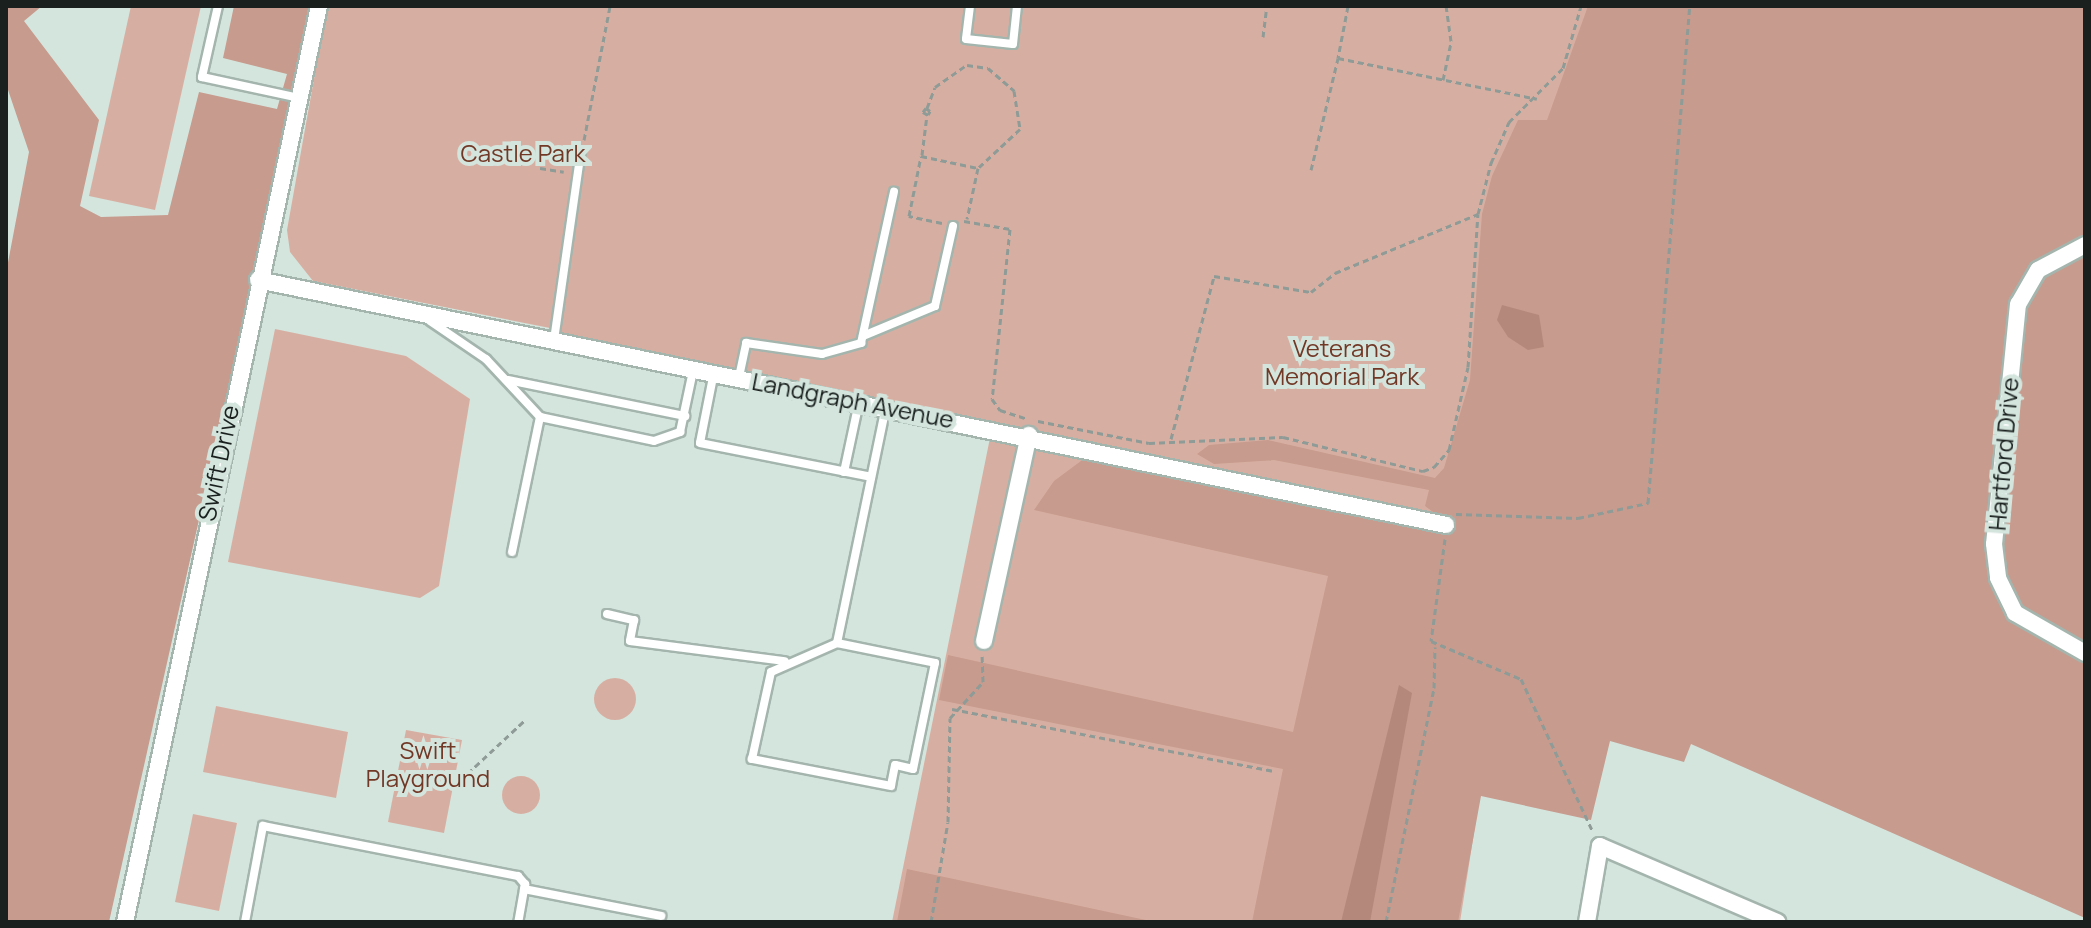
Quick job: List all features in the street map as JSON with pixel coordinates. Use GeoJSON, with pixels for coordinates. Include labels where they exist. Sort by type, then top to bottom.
{"type":"FeatureCollection","features":[{"type":"Feature","properties":{"kind":"street","name":"Swift Drive"},"geometry":{"type":"LineString","coordinates":[[125,922],[258,280],[319,6]]}},
{"type":"Feature","properties":{"kind":"street","name":"Hartford Drive"},"geometry":{"type":"LineString","coordinates":[[2085,245],[2038,270],[2018,304],[1994,544],[1998,578],[2015,613],[2085,653]]}},
{"type":"Feature","properties":{"kind":"street","name":"Landgraph Avenue"},"geometry":{"type":"LineString","coordinates":[[258,280],[1029,435],[1445,525]]}},
{"type":"Feature","properties":{"kind":"street"},"geometry":{"type":"LineString","coordinates":[[984,641],[1029,435]]}},
{"type":"Feature","properties":{"kind":"street"},"geometry":{"type":"LineString","coordinates":[[1587,922],[1600,846],[1777,922]]}},
{"type":"Feature","properties":{"kind":"lane"},"geometry":{"type":"LineString","coordinates":[[218,6],[202,77],[299,98]]}},
{"type":"Feature","properties":{"kind":"lane"},"geometry":{"type":"LineString","coordinates":[[970,6],[966,39],[1013,44],[1017,6]]}},
{"type":"Feature","properties":{"kind":"lane"},"geometry":{"type":"LineString","coordinates":[[554,340],[581,151]]}},
{"type":"Feature","properties":{"kind":"lane"},"geometry":{"type":"LineString","coordinates":[[739,377],[746,343],[822,354],[861,343],[894,192]]}},
{"type":"Feature","properties":{"kind":"lane"},"geometry":{"type":"LineString","coordinates":[[863,336],[935,306],[953,226]]}},
{"type":"Feature","properties":{"kind":"lane"},"geometry":{"type":"LineString","coordinates":[[415,312],[508,380],[540,417],[664,442],[678,436],[694,368]]}},
{"type":"Feature","properties":{"kind":"lane"},"geometry":{"type":"LineString","coordinates":[[714,372],[700,443],[871,477]]}},
{"type":"Feature","properties":{"kind":"lane"},"geometry":{"type":"LineString","coordinates":[[508,380],[685,416]]}},
{"type":"Feature","properties":{"kind":"lane"},"geometry":{"type":"LineString","coordinates":[[844,472],[859,401]]}},
{"type":"Feature","properties":{"kind":"lane"},"geometry":{"type":"LineString","coordinates":[[837,643],[886,406]]}},
{"type":"Feature","properties":{"kind":"lane"},"geometry":{"type":"LineString","coordinates":[[512,552],[540,417]]}},
{"type":"Feature","properties":{"kind":"lane"},"geometry":{"type":"LineString","coordinates":[[607,614],[634,620],[630,641],[754,662],[786,661],[837,643],[935,663],[913,769],[895,765],[891,786],[752,759],[768,676],[786,661]]}},
{"type":"Feature","properties":{"kind":"lane"},"geometry":{"type":"LineString","coordinates":[[245,922],[263,826],[518,876],[524,889],[518,922]]}},
{"type":"Feature","properties":{"kind":"lane"},"geometry":{"type":"LineString","coordinates":[[524,889],[661,916]]}},
{"type":"Feature","properties":{"kind":"path"},"geometry":{"type":"LineString","coordinates":[[540,168],[566,172],[570,149],[581,151],[610,6]]}},
{"type":"Feature","properties":{"kind":"path"},"geometry":{"type":"LineString","coordinates":[[1263,37],[1267,6]]}},
{"type":"Feature","properties":{"kind":"path"},"geometry":{"type":"LineString","coordinates":[[1311,170],[1348,6]]}},
{"type":"Feature","properties":{"kind":"path"},"geometry":{"type":"LineString","coordinates":[[1443,80],[1451,41],[1446,6]]}},
{"type":"Feature","properties":{"kind":"path"},"geometry":{"type":"LineString","coordinates":[[967,219],[978,168],[1016,135],[1022,117],[1014,91],[982,66],[963,66],[942,81],[927,108],[909,216],[953,226],[967,219],[1010,229],[993,375],[1000,410],[1098,434],[1171,441],[1278,437],[1423,471],[1434,467],[1449,450],[1468,367],[1478,214],[1509,122],[1537,99],[1563,68],[1581,6]]}},
{"type":"Feature","properties":{"kind":"path"},"geometry":{"type":"LineString","coordinates":[[1386,922],[1434,688],[1435,645],[1429,634],[1445,525],[1457,513],[1578,518],[1648,503],[1690,6]]}},
{"type":"Feature","properties":{"kind":"path"},"geometry":{"type":"LineString","coordinates":[[982,66],[983,51]]}},
{"type":"Feature","properties":{"kind":"path"},"geometry":{"type":"LineString","coordinates":[[1338,58],[1537,99]]}},
{"type":"Feature","properties":{"kind":"path"},"geometry":{"type":"LineString","coordinates":[[921,156],[978,168]]}},
{"type":"Feature","properties":{"kind":"path"},"geometry":{"type":"LineString","coordinates":[[1171,441],[1214,276],[1311,292],[1335,273],[1478,214]]}},
{"type":"Feature","properties":{"kind":"path"},"geometry":{"type":"LineString","coordinates":[[931,922],[948,822],[952,709],[983,682],[984,641]]}},
{"type":"Feature","properties":{"kind":"path"},"geometry":{"type":"LineString","coordinates":[[1435,645],[1521,679],[1600,846]]}},
{"type":"Feature","properties":{"kind":"path"},"geometry":{"type":"LineString","coordinates":[[952,709],[1273,771]]}},
{"type":"Feature","properties":{"kind":"path"},"geometry":{"type":"LineString","coordinates":[[453,787],[524,721]]}},
{"type":"Feature","properties":{"kind":"green space"},"geometry":{"type":"Polygon","coordinates":[[[131,6],[201,6],[155,210],[89,196],[131,6]]]}},
{"type":"Feature","properties":{"kind":"green space","name":"Veterans Memorial Park"},"geometry":{"type":"Polygon","coordinates":[[[327,6],[1816,6],[1497,686],[1460,922],[892,922],[992,428],[554,340],[555,329],[313,281],[290,252],[287,230],[327,6]]]}},
{"type":"Feature","properties":{"kind":"green space"},"geometry":{"type":"Polygon","coordinates":[[[275,329],[406,356],[470,399],[439,586],[420,598],[228,562],[275,329]]]}},
{"type":"Feature","properties":{"kind":"green space"},"geometry":{"type":"Polygon","coordinates":[[[615,678],[630,684],[636,699],[630,714],[615,720],[600,714],[594,699],[600,684],[615,678]]]}},
{"type":"Feature","properties":{"kind":"green space"},"geometry":{"type":"Polygon","coordinates":[[[216,706],[348,732],[336,798],[203,772],[216,706]]]}},
{"type":"Feature","properties":{"kind":"green space","name":"Swift Playground"},"geometry":{"type":"Polygon","coordinates":[[[406,730],[462,740],[444,833],[388,822],[406,730]]]}},
{"type":"Feature","properties":{"kind":"green space"},"geometry":{"type":"Polygon","coordinates":[[[521,776],[534,782],[540,795],[534,808],[521,814],[508,808],[502,795],[508,782],[521,776]]]}},
{"type":"Feature","properties":{"kind":"green space"},"geometry":{"type":"Polygon","coordinates":[[[193,814],[237,823],[219,911],[175,902],[193,814]]]}},
{"type":"Feature","properties":{"kind":"shaded area"},"geometry":{"type":"Polygon","coordinates":[[[6,6],[42,6],[24,21],[99,120],[80,206],[101,217],[168,215],[199,92],[277,109],[287,74],[223,58],[234,6],[314,6],[109,922],[6,922],[6,273],[29,152],[6,84],[6,6]]]}},
{"type":"Feature","properties":{"kind":"shaded area"},"geometry":{"type":"Polygon","coordinates":[[[1588,6],[2085,6],[2085,918],[1691,744],[1684,762],[1610,741],[1591,820],[1481,796],[1458,922],[1252,922],[1283,769],[939,700],[948,655],[1293,732],[1328,576],[1034,510],[1054,481],[1085,458],[1444,520],[1425,506],[1429,490],[1274,460],[1214,464],[1197,454],[1209,445],[1268,440],[1435,478],[1444,468],[1470,380],[1482,214],[1492,176],[1518,120],[1547,120],[1588,6]]]}},
{"type":"Feature","properties":{"kind":"shaded area"},"geometry":{"type":"Polygon","coordinates":[[[1502,305],[1539,315],[1544,347],[1528,350],[1508,337],[1497,320],[1502,305]]]}},
{"type":"Feature","properties":{"kind":"shaded area"},"geometry":{"type":"Polygon","coordinates":[[[1399,685],[1412,693],[1370,922],[1341,922],[1399,685]]]}},
{"type":"Feature","properties":{"kind":"shaded area"},"geometry":{"type":"Polygon","coordinates":[[[907,869],[1155,922],[897,922],[907,869]]]}},
{"type":"Feature","properties":{"kind":"park label","name":"Castle Park"},"geometry":{"type":"Point","coordinates":[523,153]}}]}
